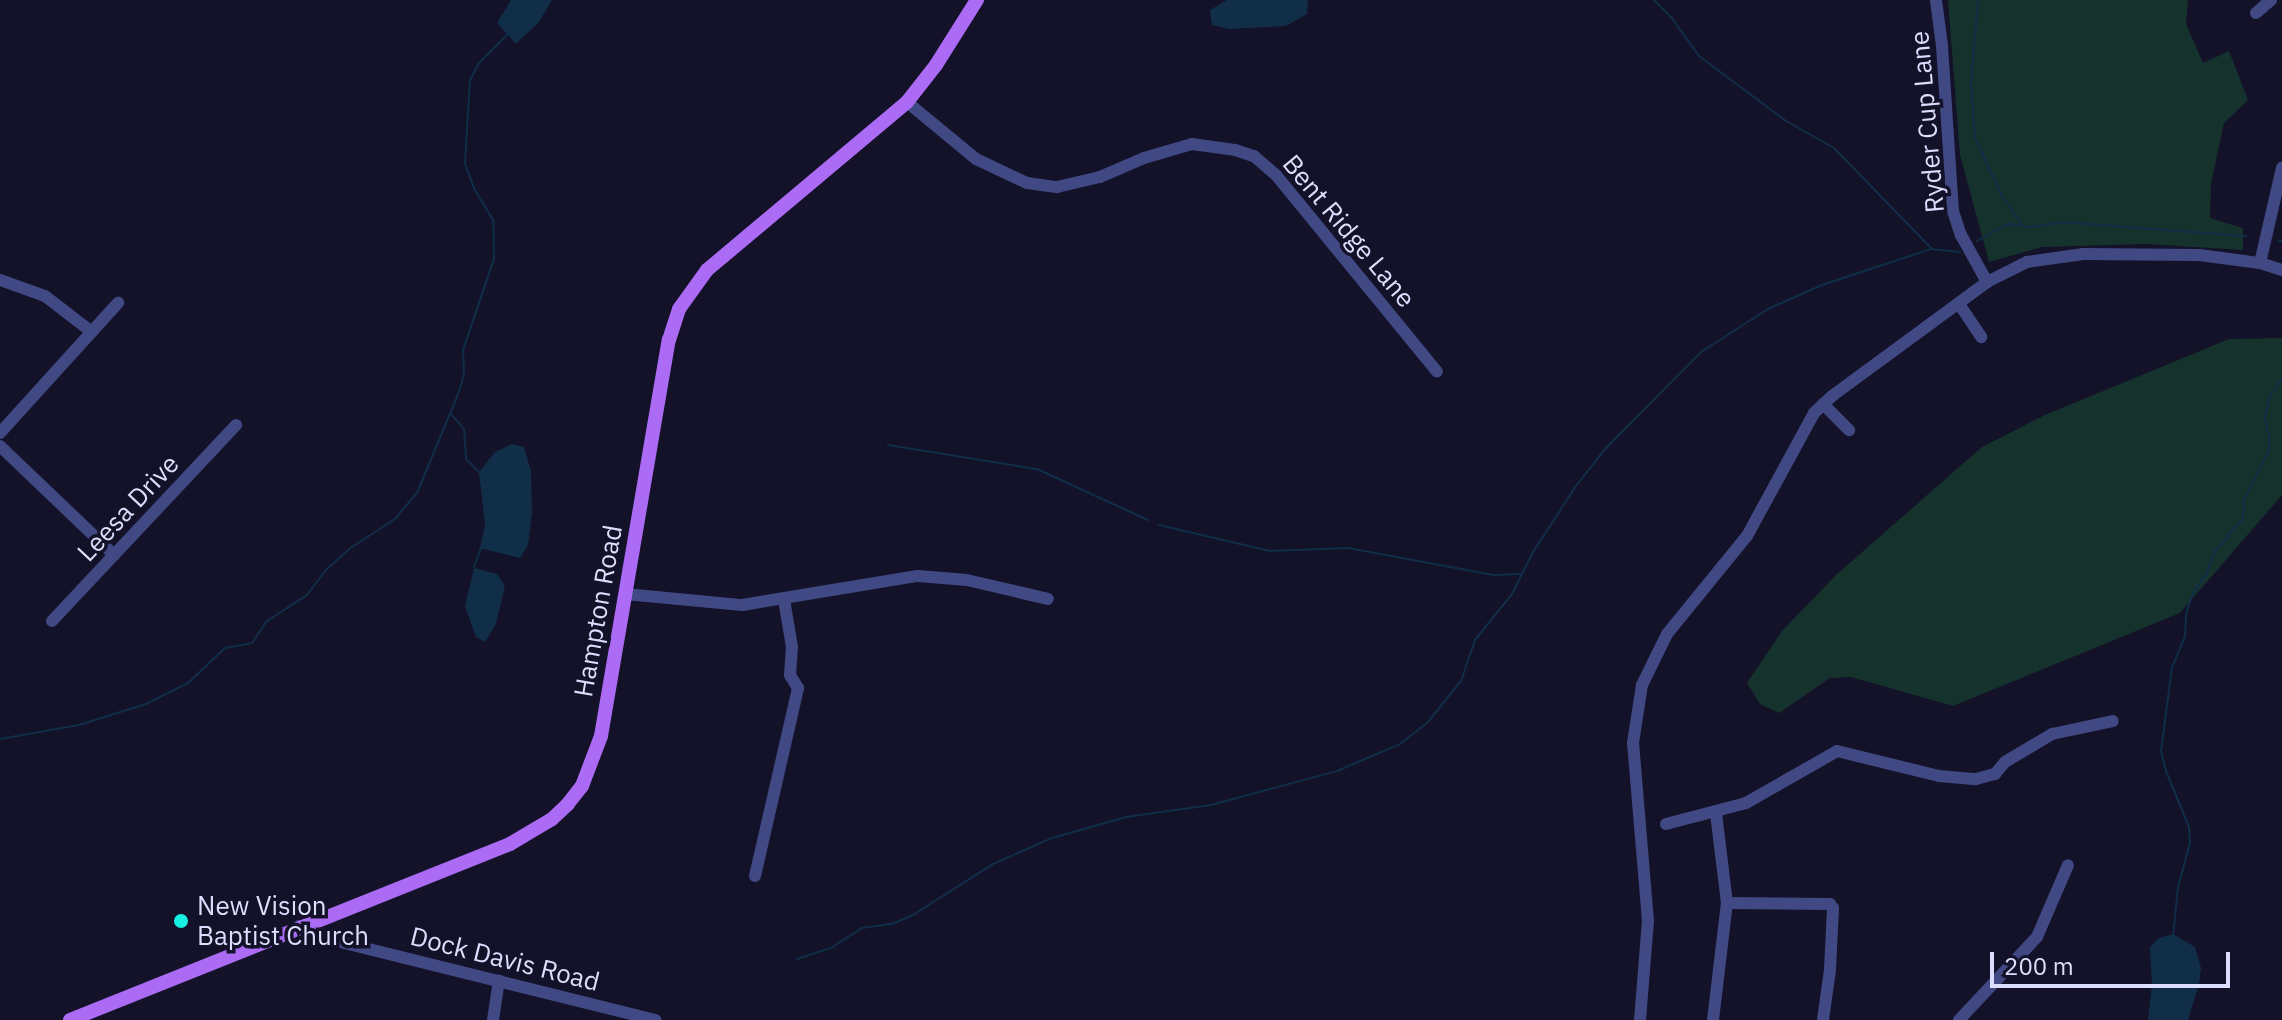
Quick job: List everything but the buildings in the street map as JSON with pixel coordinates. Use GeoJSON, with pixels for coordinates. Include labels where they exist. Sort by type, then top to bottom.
{"type":"FeatureCollection","features":[{"type":"Feature","properties":{"kind":"main road","name":"Hampton Road"},"geometry":{"type":"LineString","coordinates":[[70,1020],[510,844],[544,825],[567,805],[586,779],[601,736],[669,340],[687,294],[707,270],[907,102],[936,65],[977,0]]}},
{"type":"Feature","properties":{"kind":"street","name":"Ryder Cup Lane"},"geometry":{"type":"LineString","coordinates":[[1936,0],[1942,38],[1953,211],[1967,247],[1987,282]]}},
{"type":"Feature","properties":{"kind":"street"},"geometry":{"type":"LineString","coordinates":[[2256,13],[2271,0]]}},
{"type":"Feature","properties":{"kind":"street","name":"Bent Ridge Lane"},"geometry":{"type":"LineString","coordinates":[[907,102],[976,159],[1027,183],[1057,187],[1192,144],[1254,156],[1276,175],[1437,372]]}},
{"type":"Feature","properties":{"kind":"street"},"geometry":{"type":"LineString","coordinates":[[2260,263],[2282,168]]}},
{"type":"Feature","properties":{"kind":"street"},"geometry":{"type":"LineString","coordinates":[[1640,1020],[1648,929],[1633,743],[1642,685],[1667,634],[1747,536],[1798,437],[1823,404],[1987,282],[2012,268],[2061,255],[2199,255],[2260,263],[2282,270]]}},
{"type":"Feature","properties":{"kind":"street"},"geometry":{"type":"LineString","coordinates":[[0,280],[45,296],[92,332]]}},
{"type":"Feature","properties":{"kind":"street"},"geometry":{"type":"LineString","coordinates":[[0,433],[118,303]]}},
{"type":"Feature","properties":{"kind":"street"},"geometry":{"type":"LineString","coordinates":[[1959,304],[1981,337]]}},
{"type":"Feature","properties":{"kind":"street"},"geometry":{"type":"LineString","coordinates":[[1823,404],[1849,430]]}},
{"type":"Feature","properties":{"kind":"street","name":"Leesa Drive"},"geometry":{"type":"LineString","coordinates":[[52,621],[236,425]]}},
{"type":"Feature","properties":{"kind":"street"},"geometry":{"type":"LineString","coordinates":[[0,446],[114,555]]}},
{"type":"Feature","properties":{"kind":"street"},"geometry":{"type":"LineString","coordinates":[[625,594],[742,605],[918,576],[967,580],[1048,599]]}},
{"type":"Feature","properties":{"kind":"street"},"geometry":{"type":"LineString","coordinates":[[755,876],[798,688],[790,675],[792,647],[784,599]]}},
{"type":"Feature","properties":{"kind":"street"},"geometry":{"type":"LineString","coordinates":[[1666,824],[1716,814],[1746,803],[1837,751],[1939,776],[1976,779],[1995,774],[2005,762],[2052,734],[2113,721]]}},
{"type":"Feature","properties":{"kind":"street"},"geometry":{"type":"LineString","coordinates":[[1713,1020],[1727,903],[1716,814]]}},
{"type":"Feature","properties":{"kind":"street"},"geometry":{"type":"LineString","coordinates":[[1959,1020],[2037,937],[2068,865]]}},
{"type":"Feature","properties":{"kind":"street"},"geometry":{"type":"LineString","coordinates":[[1727,903],[1830,904],[1833,908],[1830,970],[1823,1020]]}},
{"type":"Feature","properties":{"kind":"street","name":"Dock Davis Road"},"geometry":{"type":"LineString","coordinates":[[299,926],[308,934],[656,1020]]}},
{"type":"Feature","properties":{"kind":"street"},"geometry":{"type":"LineString","coordinates":[[493,1020],[499,980]]}},
{"type":"Feature","properties":{"kind":"green space"},"geometry":{"type":"Polygon","coordinates":[[[1948,0],[2188,0],[2186,24],[2203,63],[2229,51],[2248,100],[2224,123],[2211,184],[2210,218],[2243,228],[2243,250],[2146,244],[2042,247],[1989,262],[1960,155],[1948,0]]]}},
{"type":"Feature","properties":{"kind":"green space"},"geometry":{"type":"Polygon","coordinates":[[[2282,338],[2282,495],[2180,613],[1953,706],[1851,677],[1830,678],[1779,713],[1760,704],[1747,683],[1782,631],[1836,575],[1982,447],[2045,415],[2229,339],[2282,338]]]}},
{"type":"Feature","properties":{"kind":"water"},"geometry":{"type":"Polygon","coordinates":[[[511,0],[552,0],[539,22],[516,44],[497,23],[511,0]]]}},
{"type":"Feature","properties":{"kind":"water"},"geometry":{"type":"Polygon","coordinates":[[[1227,0],[1308,0],[1307,14],[1286,26],[1229,29],[1212,25],[1210,10],[1227,0]]]}},
{"type":"Feature","properties":{"kind":"water"},"geometry":{"type":"Polygon","coordinates":[[[512,444],[524,447],[531,471],[532,513],[528,545],[520,558],[480,548],[485,525],[479,472],[495,452],[512,444]]]}},
{"type":"Feature","properties":{"kind":"water"},"geometry":{"type":"Polygon","coordinates":[[[474,568],[497,574],[505,586],[496,624],[485,642],[476,637],[465,606],[474,568]]]}},
{"type":"Feature","properties":{"kind":"water"},"geometry":{"type":"Polygon","coordinates":[[[2173,934],[2195,947],[2201,968],[2199,984],[2188,1020],[2148,1020],[2152,985],[2150,947],[2159,938],[2173,934]]]}},
{"type":"Feature","properties":{"kind":"waterway"},"geometry":{"type":"LineString","coordinates":[[1654,0],[1671,17],[1699,56],[1786,121],[1834,148],[1931,248]]}},
{"type":"Feature","properties":{"kind":"waterway"},"geometry":{"type":"LineString","coordinates":[[1978,0],[1971,84],[1975,138],[2002,196],[2021,223]]}},
{"type":"Feature","properties":{"kind":"waterway"},"geometry":{"type":"LineString","coordinates":[[0,739],[79,725],[146,704],[188,683],[225,648],[252,643],[267,621],[307,595],[326,570],[349,549],[395,519],[417,493],[457,397],[464,375],[463,350],[494,259],[493,220],[474,188],[465,163],[470,80],[479,63],[507,35]]}},
{"type":"Feature","properties":{"kind":"waterway"},"geometry":{"type":"LineString","coordinates":[[1977,241],[2008,224],[2032,227],[2062,222],[2246,236]]}},
{"type":"Feature","properties":{"kind":"waterway"},"geometry":{"type":"LineString","coordinates":[[797,959],[831,948],[862,928],[892,924],[913,915],[993,864],[1052,838],[1126,817],[1211,805],[1337,771],[1400,744],[1428,722],[1461,681],[1475,640],[1512,594],[1533,552],[1576,486],[1605,449],[1701,352],[1768,309],[1822,285],[1931,249],[1960,252]]}},
{"type":"Feature","properties":{"kind":"waterway"},"geometry":{"type":"LineString","coordinates":[[2173,936],[2178,887],[2190,843],[2189,827],[2161,751],[2172,668],[2185,636],[2186,614],[2193,593],[2207,573],[2214,553],[2243,518],[2244,500],[2268,452],[2270,441],[2265,418],[2270,396],[2282,379]]}},
{"type":"Feature","properties":{"kind":"waterway"},"geometry":{"type":"LineString","coordinates":[[451,414],[464,429],[466,459],[479,472]]}},
{"type":"Feature","properties":{"kind":"waterway"},"geometry":{"type":"LineString","coordinates":[[888,445],[1037,469],[1148,520]]}},
{"type":"Feature","properties":{"kind":"waterway"},"geometry":{"type":"LineString","coordinates":[[1159,525],[1270,551],[1348,548],[1494,575],[1521,574]]}},
{"type":"Feature","properties":{"kind":"waterway"},"geometry":{"type":"LineString","coordinates":[[474,567],[481,548]]}},
{"type":"Feature","properties":{"kind":"place","name":"New Vision Baptist Church"},"geometry":{"type":"Point","coordinates":[181,921]}}]}
